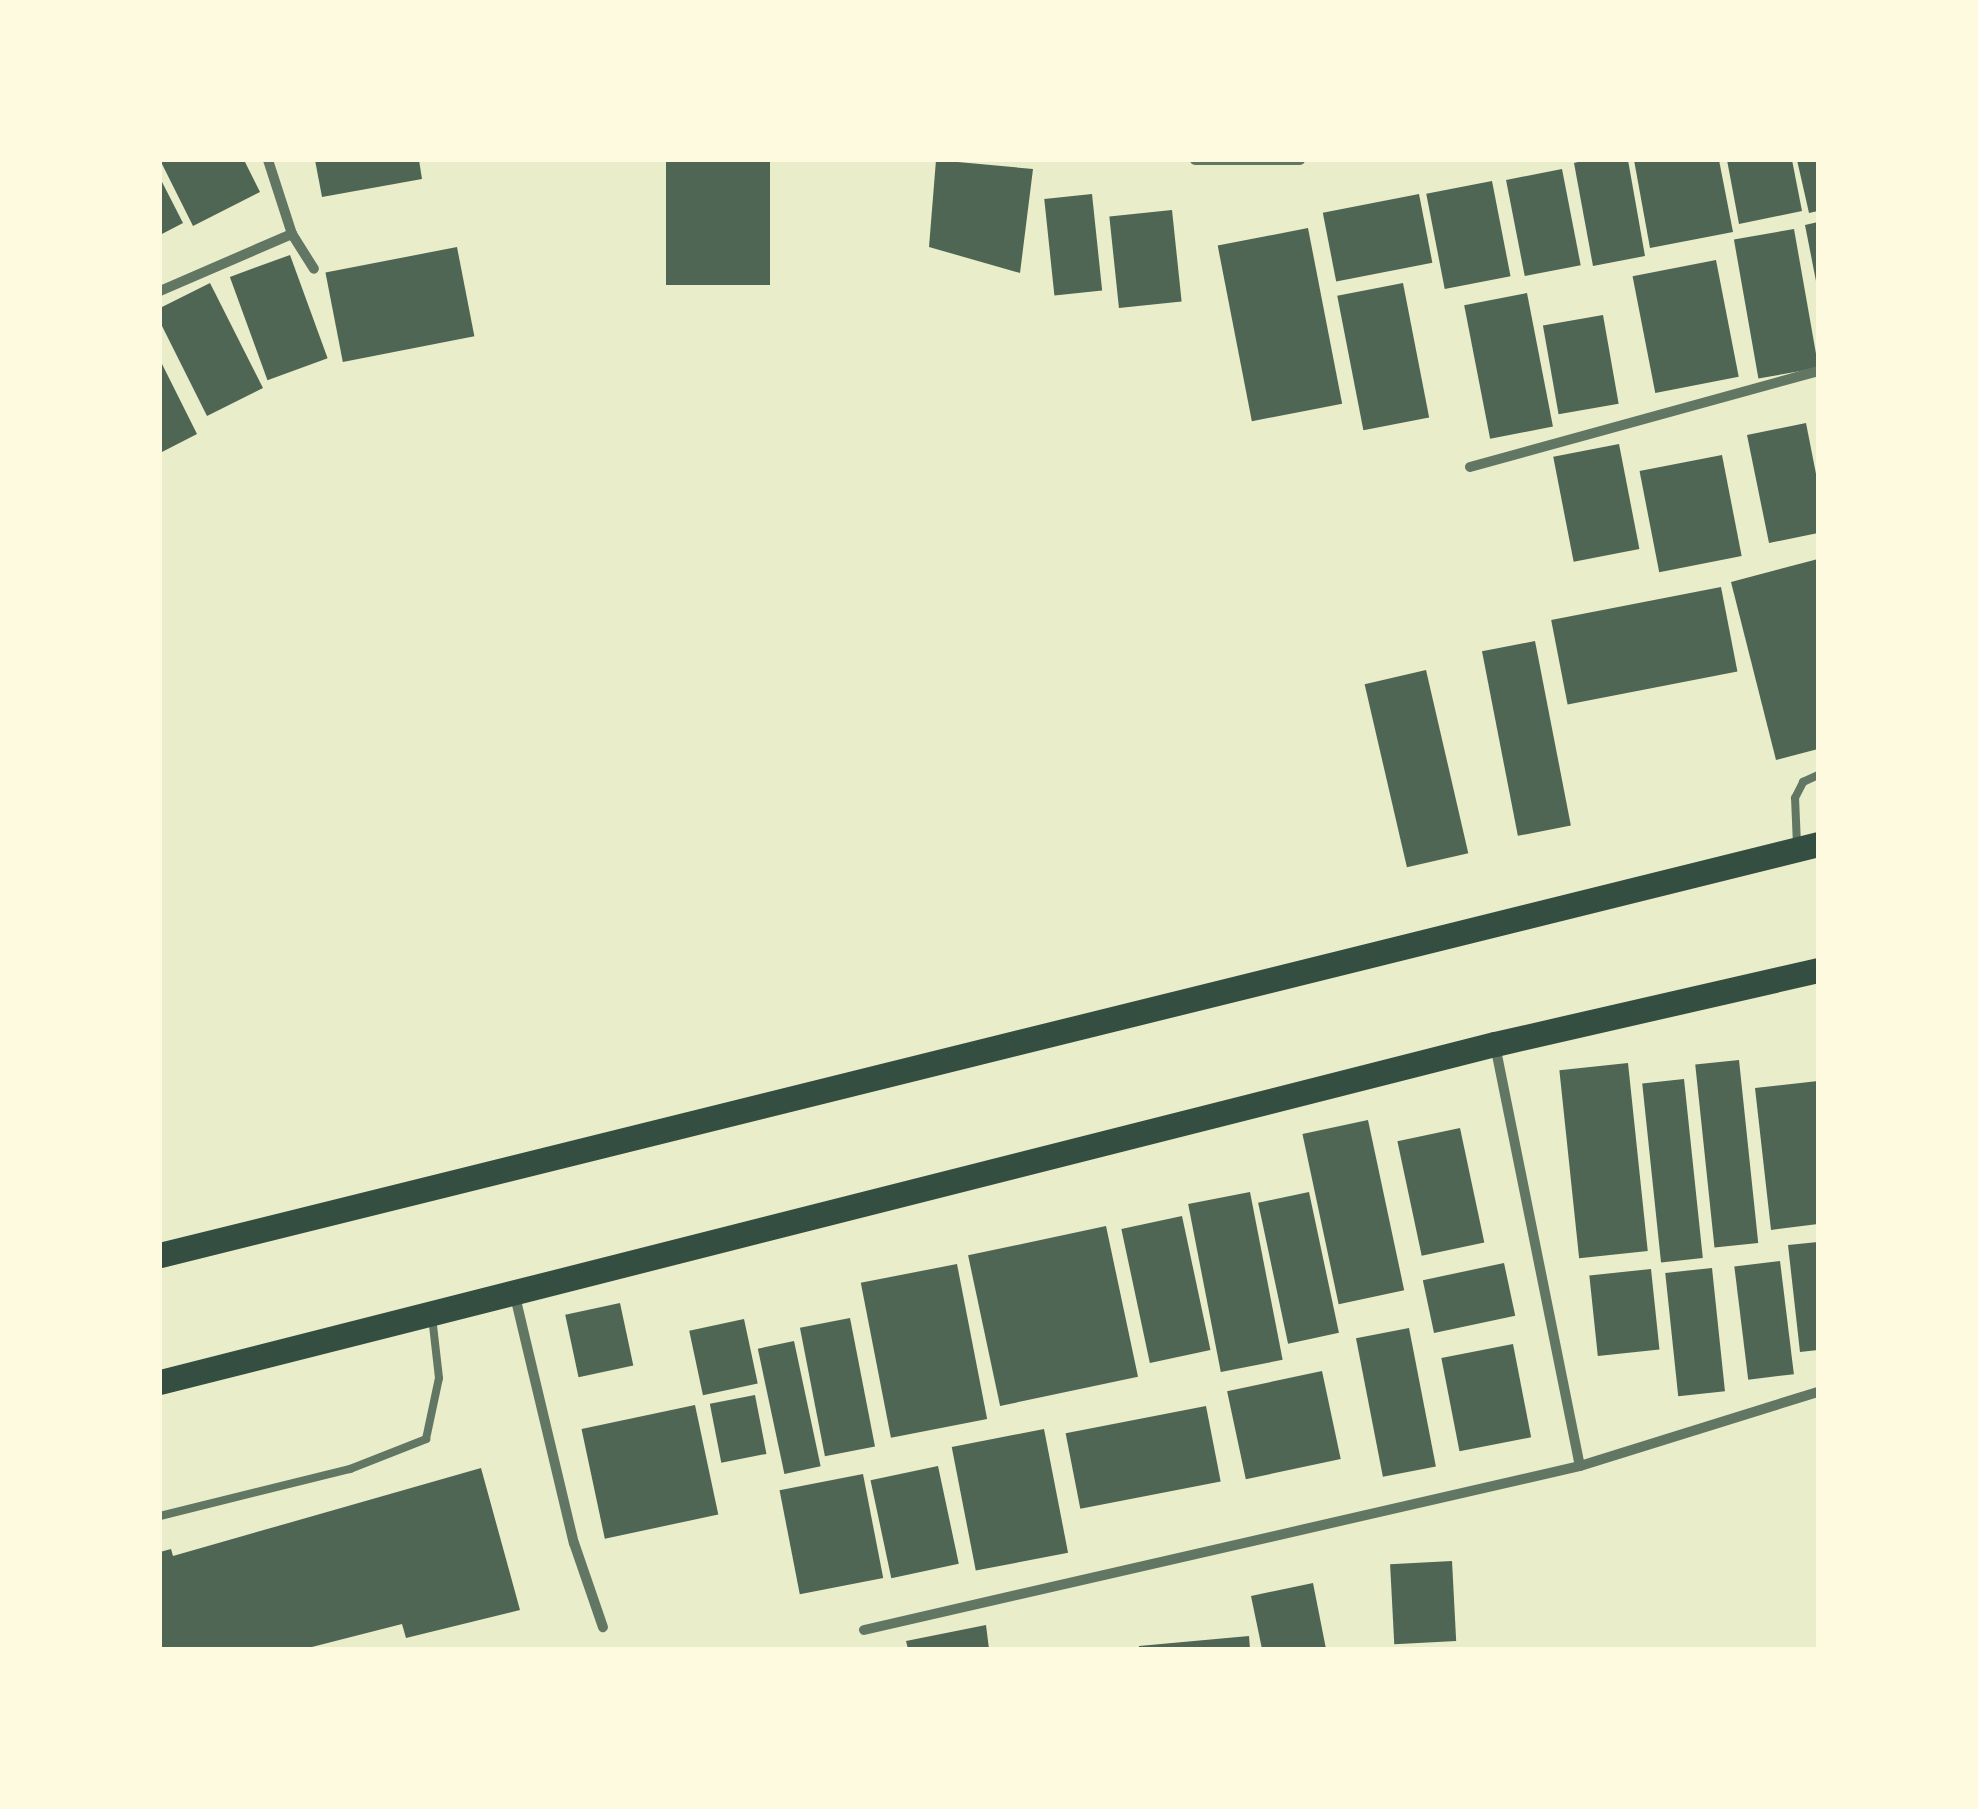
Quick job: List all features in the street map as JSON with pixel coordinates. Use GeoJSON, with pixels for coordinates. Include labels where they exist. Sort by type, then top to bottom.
{"type":"FeatureCollection","features":[{"type":"Feature","properties":{"kind":"main road"},"geometry":{"type":"LineString","coordinates":[[160,1255],[1808,847]]}},
{"type":"Feature","properties":{"kind":"main road"},"geometry":{"type":"LineString","coordinates":[[160,1382],[1495,1044],[1818,970]]}},
{"type":"Feature","properties":{"kind":"street"},"geometry":{"type":"LineString","coordinates":[[268,160],[292,234],[314,269]]}},
{"type":"Feature","properties":{"kind":"street"},"geometry":{"type":"LineString","coordinates":[[1195,160],[1300,160]]}},
{"type":"Feature","properties":{"kind":"street"},"geometry":{"type":"LineString","coordinates":[[160,291],[292,234]]}},
{"type":"Feature","properties":{"kind":"street"},"geometry":{"type":"LineString","coordinates":[[1470,467],[1818,371]]}},
{"type":"Feature","properties":{"kind":"street"},"geometry":{"type":"LineString","coordinates":[[1495,1044],[1580,1466]]}},
{"type":"Feature","properties":{"kind":"street"},"geometry":{"type":"LineString","coordinates":[[514,1291],[552,1458],[602,1627]]}},
{"type":"Feature","properties":{"kind":"street"},"geometry":{"type":"LineString","coordinates":[[864,1630],[1580,1466],[1818,1392]]}},
{"type":"Feature","properties":{"kind":"lane"},"geometry":{"type":"LineString","coordinates":[[1808,847],[1796,798],[1803,782],[1818,775]]}},
{"type":"Feature","properties":{"kind":"lane"},"geometry":{"type":"LineString","coordinates":[[160,1517],[366,1465],[426,1439],[439,1378],[431,1312]]}},
{"type":"Feature","properties":{"kind":"building"},"geometry":{"type":"Polygon","coordinates":[[[160,160],[244,160],[260,192],[193,226],[160,160]]]}},
{"type":"Feature","properties":{"kind":"building"},"geometry":{"type":"Polygon","coordinates":[[[315,160],[419,160],[422,179],[322,197],[315,160]]]}},
{"type":"Feature","properties":{"kind":"building"},"geometry":{"type":"Polygon","coordinates":[[[666,160],[770,160],[770,285],[666,285],[666,160]]]}},
{"type":"Feature","properties":{"kind":"building"},"geometry":{"type":"Polygon","coordinates":[[[936,160],[1033,169],[1020,273],[929,247],[936,160]]]}},
{"type":"Feature","properties":{"kind":"building"},"geometry":{"type":"Polygon","coordinates":[[[1628,160],[1645,256],[1593,266],[1574,163],[1628,160]]]}},
{"type":"Feature","properties":{"kind":"building"},"geometry":{"type":"Polygon","coordinates":[[[1634,160],[1719,160],[1733,232],[1650,248],[1634,160]]]}},
{"type":"Feature","properties":{"kind":"building"},"geometry":{"type":"Polygon","coordinates":[[[1727,160],[1792,160],[1802,211],[1739,224],[1727,160]]]}},
{"type":"Feature","properties":{"kind":"building"},"geometry":{"type":"Polygon","coordinates":[[[1797,160],[1818,160],[1818,211],[1809,213],[1797,160]]]}},
{"type":"Feature","properties":{"kind":"building"},"geometry":{"type":"Polygon","coordinates":[[[1562,169],[1581,265],[1525,276],[1506,180],[1562,169]]]}},
{"type":"Feature","properties":{"kind":"building"},"geometry":{"type":"Polygon","coordinates":[[[160,178],[183,223],[160,235],[160,178]]]}},
{"type":"Feature","properties":{"kind":"building"},"geometry":{"type":"Polygon","coordinates":[[[1492,181],[1511,276],[1445,289],[1426,194],[1492,181]]]}},
{"type":"Feature","properties":{"kind":"building"},"geometry":{"type":"Polygon","coordinates":[[[1092,194],[1102,290],[1054,295],[1044,199],[1092,194]]]}},
{"type":"Feature","properties":{"kind":"building"},"geometry":{"type":"Polygon","coordinates":[[[1419,194],[1432,263],[1336,281],[1323,213],[1419,194]]]}},
{"type":"Feature","properties":{"kind":"building"},"geometry":{"type":"Polygon","coordinates":[[[1172,210],[1182,301],[1119,308],[1109,217],[1172,210]]]}},
{"type":"Feature","properties":{"kind":"building"},"geometry":{"type":"Polygon","coordinates":[[[1818,222],[1818,281],[1816,281],[1805,225],[1818,222]]]}},
{"type":"Feature","properties":{"kind":"building"},"geometry":{"type":"Polygon","coordinates":[[[1308,228],[1342,404],[1252,421],[1218,246],[1308,228]]]}},
{"type":"Feature","properties":{"kind":"building"},"geometry":{"type":"Polygon","coordinates":[[[1794,229],[1818,368],[1758,378],[1734,240],[1794,229]]]}},
{"type":"Feature","properties":{"kind":"building"},"geometry":{"type":"Polygon","coordinates":[[[457,247],[474,336],[343,362],[325,273],[457,247]]]}},
{"type":"Feature","properties":{"kind":"building"},"geometry":{"type":"Polygon","coordinates":[[[290,255],[328,358],[267,380],[230,277],[290,255]]]}},
{"type":"Feature","properties":{"kind":"building"},"geometry":{"type":"Polygon","coordinates":[[[1716,260],[1739,377],[1655,393],[1633,276],[1716,260]]]}},
{"type":"Feature","properties":{"kind":"building"},"geometry":{"type":"Polygon","coordinates":[[[210,283],[263,388],[207,416],[160,322],[160,308],[210,283]]]}},
{"type":"Feature","properties":{"kind":"building"},"geometry":{"type":"Polygon","coordinates":[[[1403,283],[1429,417],[1363,430],[1337,296],[1403,283]]]}},
{"type":"Feature","properties":{"kind":"building"},"geometry":{"type":"Polygon","coordinates":[[[1527,293],[1553,427],[1490,439],[1464,305],[1527,293]]]}},
{"type":"Feature","properties":{"kind":"building"},"geometry":{"type":"Polygon","coordinates":[[[1603,315],[1619,404],[1559,414],[1543,326],[1603,315]]]}},
{"type":"Feature","properties":{"kind":"building"},"geometry":{"type":"Polygon","coordinates":[[[160,360],[197,434],[160,453],[160,360]]]}},
{"type":"Feature","properties":{"kind":"building"},"geometry":{"type":"Polygon","coordinates":[[[1806,423],[1818,484],[1818,533],[1769,543],[1747,435],[1806,423]]]}},
{"type":"Feature","properties":{"kind":"building"},"geometry":{"type":"Polygon","coordinates":[[[1619,444],[1639,549],[1574,562],[1553,457],[1619,444]]]}},
{"type":"Feature","properties":{"kind":"building"},"geometry":{"type":"Polygon","coordinates":[[[1722,455],[1742,556],[1659,572],[1640,471],[1722,455]]]}},
{"type":"Feature","properties":{"kind":"building"},"geometry":{"type":"Polygon","coordinates":[[[1818,559],[1818,749],[1776,760],[1731,582],[1818,559]]]}},
{"type":"Feature","properties":{"kind":"building"},"geometry":{"type":"Polygon","coordinates":[[[1721,587],[1737,671],[1568,704],[1551,620],[1721,587]]]}},
{"type":"Feature","properties":{"kind":"building"},"geometry":{"type":"Polygon","coordinates":[[[1535,641],[1571,826],[1518,836],[1482,651],[1535,641]]]}},
{"type":"Feature","properties":{"kind":"building"},"geometry":{"type":"Polygon","coordinates":[[[1426,670],[1468,853],[1407,867],[1365,684],[1426,670]]]}},
{"type":"Feature","properties":{"kind":"building"},"geometry":{"type":"Polygon","coordinates":[[[1739,1060],[1758,1243],[1714,1248],[1695,1065],[1739,1060]]]}},
{"type":"Feature","properties":{"kind":"building"},"geometry":{"type":"Polygon","coordinates":[[[1628,1063],[1648,1251],[1579,1258],[1559,1070],[1628,1063]]]}},
{"type":"Feature","properties":{"kind":"building"},"geometry":{"type":"Polygon","coordinates":[[[1684,1079],[1703,1258],[1661,1262],[1642,1083],[1684,1079]]]}},
{"type":"Feature","properties":{"kind":"building"},"geometry":{"type":"Polygon","coordinates":[[[1818,1081],[1818,1224],[1771,1230],[1755,1088],[1818,1081]]]}},
{"type":"Feature","properties":{"kind":"building"},"geometry":{"type":"Polygon","coordinates":[[[1368,1120],[1404,1290],[1339,1304],[1302,1134],[1368,1120]]]}},
{"type":"Feature","properties":{"kind":"building"},"geometry":{"type":"Polygon","coordinates":[[[1460,1128],[1484,1242],[1422,1256],[1397,1141],[1460,1128]]]}},
{"type":"Feature","properties":{"kind":"building"},"geometry":{"type":"Polygon","coordinates":[[[1250,1192],[1283,1360],[1221,1372],[1188,1204],[1250,1192]]]}},
{"type":"Feature","properties":{"kind":"building"},"geometry":{"type":"Polygon","coordinates":[[[1309,1192],[1339,1333],[1288,1344],[1258,1203],[1309,1192]]]}},
{"type":"Feature","properties":{"kind":"building"},"geometry":{"type":"Polygon","coordinates":[[[1182,1216],[1210,1350],[1150,1363],[1121,1229],[1182,1216]]]}},
{"type":"Feature","properties":{"kind":"building"},"geometry":{"type":"Polygon","coordinates":[[[1106,1226],[1138,1377],[1000,1406],[968,1255],[1106,1226]]]}},
{"type":"Feature","properties":{"kind":"building"},"geometry":{"type":"Polygon","coordinates":[[[1818,1242],[1818,1350],[1800,1352],[1788,1245],[1818,1242]]]}},
{"type":"Feature","properties":{"kind":"building"},"geometry":{"type":"Polygon","coordinates":[[[1780,1261],[1794,1374],[1748,1380],[1734,1267],[1780,1261]]]}},
{"type":"Feature","properties":{"kind":"building"},"geometry":{"type":"Polygon","coordinates":[[[1504,1263],[1515,1316],[1434,1333],[1423,1280],[1504,1263]]]}},
{"type":"Feature","properties":{"kind":"building"},"geometry":{"type":"Polygon","coordinates":[[[957,1264],[987,1419],[891,1438],[861,1283],[957,1264]]]}},
{"type":"Feature","properties":{"kind":"building"},"geometry":{"type":"Polygon","coordinates":[[[1712,1268],[1725,1391],[1678,1396],[1665,1273],[1712,1268]]]}},
{"type":"Feature","properties":{"kind":"building"},"geometry":{"type":"Polygon","coordinates":[[[1651,1269],[1659,1350],[1598,1356],[1589,1275],[1651,1269]]]}},
{"type":"Feature","properties":{"kind":"building"},"geometry":{"type":"Polygon","coordinates":[[[620,1303],[633,1366],[579,1377],[565,1315],[620,1303]]]}},
{"type":"Feature","properties":{"kind":"building"},"geometry":{"type":"Polygon","coordinates":[[[850,1318],[875,1447],[825,1456],[800,1328],[850,1318]]]}},
{"type":"Feature","properties":{"kind":"building"},"geometry":{"type":"Polygon","coordinates":[[[744,1319],[758,1384],[703,1395],[689,1331],[744,1319]]]}},
{"type":"Feature","properties":{"kind":"building"},"geometry":{"type":"Polygon","coordinates":[[[1409,1328],[1436,1466],[1383,1477],[1356,1338],[1409,1328]]]}},
{"type":"Feature","properties":{"kind":"building"},"geometry":{"type":"Polygon","coordinates":[[[794,1341],[821,1466],[784,1474],[758,1349],[794,1341]]]}},
{"type":"Feature","properties":{"kind":"building"},"geometry":{"type":"Polygon","coordinates":[[[1513,1344],[1531,1437],[1459,1451],[1441,1358],[1513,1344]]]}},
{"type":"Feature","properties":{"kind":"building"},"geometry":{"type":"Polygon","coordinates":[[[1322,1371],[1341,1459],[1246,1479],[1227,1391],[1322,1371]]]}},
{"type":"Feature","properties":{"kind":"building"},"geometry":{"type":"Polygon","coordinates":[[[755,1395],[766,1454],[721,1463],[710,1404],[755,1395]]]}},
{"type":"Feature","properties":{"kind":"building"},"geometry":{"type":"Polygon","coordinates":[[[695,1405],[718,1515],[605,1539],[582,1429],[695,1405]]]}},
{"type":"Feature","properties":{"kind":"building"},"geometry":{"type":"Polygon","coordinates":[[[1206,1406],[1221,1482],[1080,1509],[1066,1433],[1206,1406]]]}},
{"type":"Feature","properties":{"kind":"building"},"geometry":{"type":"Polygon","coordinates":[[[1044,1429],[1068,1553],[976,1571],[952,1447],[1044,1429]]]}},
{"type":"Feature","properties":{"kind":"building"},"geometry":{"type":"Polygon","coordinates":[[[938,1466],[959,1564],[891,1578],[871,1480],[938,1466]]]}},
{"type":"Feature","properties":{"kind":"building"},"geometry":{"type":"Polygon","coordinates":[[[481,1468],[520,1610],[406,1638],[402,1624],[304,1649],[160,1649],[160,1552],[171,1549],[173,1556],[481,1468]]]}},
{"type":"Feature","properties":{"kind":"building"},"geometry":{"type":"Polygon","coordinates":[[[863,1474],[883,1578],[800,1594],[780,1490],[863,1474]]]}},
{"type":"Feature","properties":{"kind":"building"},"geometry":{"type":"Polygon","coordinates":[[[1452,1561],[1456,1641],[1394,1644],[1390,1564],[1452,1561]]]}},
{"type":"Feature","properties":{"kind":"building"},"geometry":{"type":"Polygon","coordinates":[[[1313,1583],[1326,1649],[1262,1649],[1251,1596],[1313,1583]]]}},
{"type":"Feature","properties":{"kind":"building"},"geometry":{"type":"Polygon","coordinates":[[[986,1625],[989,1649],[908,1649],[906,1641],[986,1625]]]}},
{"type":"Feature","properties":{"kind":"building"},"geometry":{"type":"Polygon","coordinates":[[[1249,1636],[1250,1649],[1139,1649],[1139,1646],[1249,1636]]]}}]}
